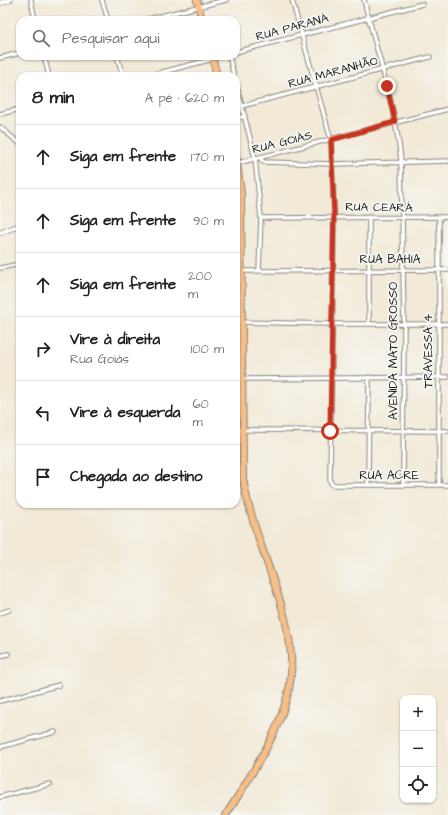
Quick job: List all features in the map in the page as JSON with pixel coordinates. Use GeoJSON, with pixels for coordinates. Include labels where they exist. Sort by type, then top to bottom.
{"type":"FeatureCollection","features":[{"type":"Feature","properties":{"kind":"highway"},"geometry":{"type":"LineString","coordinates":[[197,0],[201,16]]}},
{"type":"Feature","properties":{"kind":"highway"},"geometry":{"type":"LineString","coordinates":[[213,60],[216,72]]}},
{"type":"Feature","properties":{"kind":"highway"},"geometry":{"type":"LineString","coordinates":[[240,253],[240,288]]}},
{"type":"Feature","properties":{"kind":"highway"},"geometry":{"type":"LineString","coordinates":[[226,815],[260,757],[281,715],[291,676],[290,640],[285,614],[245,493],[240,440]]}},
{"type":"Feature","properties":{"kind":"street"},"geometry":{"type":"LineString","coordinates":[[0,3],[10,0]]}},
{"type":"Feature","properties":{"kind":"street"},"geometry":{"type":"LineString","coordinates":[[30,0],[34,16]]}},
{"type":"Feature","properties":{"kind":"street"},"geometry":{"type":"LineString","coordinates":[[102,0],[107,16]]}},
{"type":"Feature","properties":{"kind":"street"},"geometry":{"type":"LineString","coordinates":[[161,16],[198,7],[211,2],[226,0]]}},
{"type":"Feature","properties":{"kind":"street"},"geometry":{"type":"LineString","coordinates":[[292,0],[303,34],[331,140],[333,164],[333,217],[330,431]]}},
{"type":"Feature","properties":{"kind":"street"},"geometry":{"type":"LineString","coordinates":[[364,0],[395,122]]}},
{"type":"Feature","properties":{"kind":"street","name":"RUA PARANÁ"},"geometry":{"type":"LineString","coordinates":[[240,51],[422,4]]}},
{"type":"Feature","properties":{"kind":"street"},"geometry":{"type":"LineString","coordinates":[[0,58],[16,54]]}},
{"type":"Feature","properties":{"kind":"street","name":"RUA MARANHÃO"},"geometry":{"type":"LineString","coordinates":[[242,106],[430,57]]}},
{"type":"Feature","properties":{"kind":"street"},"geometry":{"type":"LineString","coordinates":[[45,60],[48,72]]}},
{"type":"Feature","properties":{"kind":"street"},"geometry":{"type":"LineString","coordinates":[[118,60],[121,72]]}},
{"type":"Feature","properties":{"kind":"street"},"geometry":{"type":"LineString","coordinates":[[161,72],[202,60]]}},
{"type":"Feature","properties":{"kind":"street"},"geometry":{"type":"LineString","coordinates":[[230,60],[233,72]]}},
{"type":"Feature","properties":{"kind":"street"},"geometry":{"type":"LineString","coordinates":[[240,98],[254,158],[261,218],[259,271]]}},
{"type":"Feature","properties":{"kind":"street","name":"RUA GOIÁS"},"geometry":{"type":"LineString","coordinates":[[240,162],[448,109]]}},
{"type":"Feature","properties":{"kind":"street"},"geometry":{"type":"LineString","coordinates":[[0,114],[16,110]]}},
{"type":"Feature","properties":{"kind":"street"},"geometry":{"type":"LineString","coordinates":[[240,118],[245,116]]}},
{"type":"Feature","properties":{"kind":"street","name":"AVENIDA MATO GROSSO"},"geometry":{"type":"LineString","coordinates":[[395,122],[401,162],[403,217],[403,484]]}},
{"type":"Feature","properties":{"kind":"street"},"geometry":{"type":"LineString","coordinates":[[0,127],[16,141]]}},
{"type":"Feature","properties":{"kind":"street"},"geometry":{"type":"LineString","coordinates":[[260,157],[263,162],[333,164],[448,161]]}},
{"type":"Feature","properties":{"kind":"street"},"geometry":{"type":"LineString","coordinates":[[368,217],[369,324]]}},
{"type":"Feature","properties":{"kind":"street","name":"TRAVESSA 4"},"geometry":{"type":"LineString","coordinates":[[439,217],[439,484]]}},
{"type":"Feature","properties":{"kind":"street","name":"RUA CEARÁ"},"geometry":{"type":"LineString","coordinates":[[261,218],[448,217]]}},
{"type":"Feature","properties":{"kind":"street"},"geometry":{"type":"LineString","coordinates":[[0,233],[16,227]]}},
{"type":"Feature","properties":{"kind":"street"},"geometry":{"type":"LineString","coordinates":[[0,268],[16,265]]}},
{"type":"Feature","properties":{"kind":"street","name":"RUA BAHIA"},"geometry":{"type":"LineString","coordinates":[[241,271],[332,269],[448,270]]}},
{"type":"Feature","properties":{"kind":"street"},"geometry":{"type":"LineString","coordinates":[[240,322],[448,324]]}},
{"type":"Feature","properties":{"kind":"street"},"geometry":{"type":"LineString","coordinates":[[240,376],[448,377]]}},
{"type":"Feature","properties":{"kind":"street"},"geometry":{"type":"LineString","coordinates":[[368,484],[369,377]]}},
{"type":"Feature","properties":{"kind":"street"},"geometry":{"type":"LineString","coordinates":[[240,430],[448,432]]}},
{"type":"Feature","properties":{"kind":"street","name":"RUA ACRE"},"geometry":{"type":"LineString","coordinates":[[330,431],[331,483],[335,485],[448,485]]}},
{"type":"Feature","properties":{"kind":"street"},"geometry":{"type":"LineString","coordinates":[[0,613],[9,610]]}},
{"type":"Feature","properties":{"kind":"street"},"geometry":{"type":"LineString","coordinates":[[0,656],[8,654]]}},
{"type":"Feature","properties":{"kind":"street"},"geometry":{"type":"LineString","coordinates":[[0,701],[59,685]]}},
{"type":"Feature","properties":{"kind":"street"},"geometry":{"type":"LineString","coordinates":[[0,747],[55,732]]}},
{"type":"Feature","properties":{"kind":"street"},"geometry":{"type":"LineString","coordinates":[[0,797],[50,784]]}},
{"type":"Feature","properties":{"kind":"route"},"geometry":{"type":"LineString","coordinates":[[330,431],[334,212],[331,140],[395,122],[387,86]]}}]}
